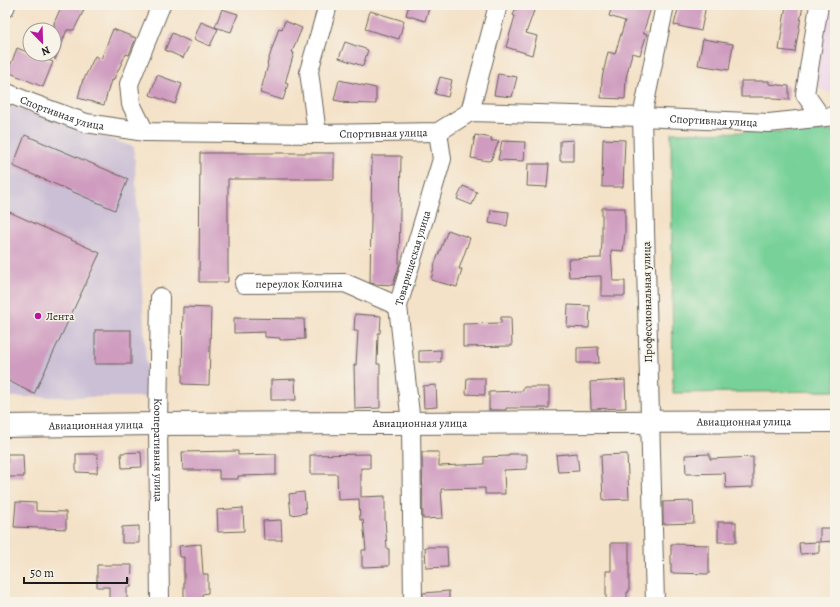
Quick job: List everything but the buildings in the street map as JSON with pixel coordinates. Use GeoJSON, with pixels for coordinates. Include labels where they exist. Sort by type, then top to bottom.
{"type":"FeatureCollection","features":[{"type":"Feature","properties":{"kind":"main road","name":"Авиационная улица"},"geometry":{"type":"LineString","coordinates":[[5,426],[835,421]]}},
{"type":"Feature","properties":{"kind":"street"},"geometry":{"type":"LineString","coordinates":[[146,132],[131,104],[129,84],[161,5]]}},
{"type":"Feature","properties":{"kind":"street"},"geometry":{"type":"LineString","coordinates":[[317,134],[309,71],[328,5]]}},
{"type":"Feature","properties":{"kind":"street"},"geometry":{"type":"LineString","coordinates":[[470,112],[498,5]]}},
{"type":"Feature","properties":{"kind":"street","name":"Профессиональная улица"},"geometry":{"type":"LineString","coordinates":[[655,602],[642,116],[665,5]]}},
{"type":"Feature","properties":{"kind":"street"},"geometry":{"type":"LineString","coordinates":[[819,5],[805,94],[828,116]]}},
{"type":"Feature","properties":{"kind":"street","name":"Спортивная улица"},"geometry":{"type":"LineString","coordinates":[[5,92],[86,123],[146,132],[317,134],[438,132],[470,112],[642,116],[769,124],[828,116]]}},
{"type":"Feature","properties":{"kind":"street","name":"Товарищеская улица"},"geometry":{"type":"LineString","coordinates":[[413,602],[411,423],[398,306],[442,159],[438,132]]}},
{"type":"Feature","properties":{"kind":"street","name":"переулок Колчина"},"geometry":{"type":"LineString","coordinates":[[244,284],[345,283],[398,306]]}},
{"type":"Feature","properties":{"kind":"street","name":"Кооперативная улица"},"geometry":{"type":"LineString","coordinates":[[160,297],[158,424],[160,602]]}},
{"type":"Feature","properties":{"kind":"shaded area"},"geometry":{"type":"Polygon","coordinates":[[[831,5],[835,5],[835,92],[825,92],[814,82],[831,5]]]}},
{"type":"Feature","properties":{"kind":"shaded area"},"geometry":{"type":"Polygon","coordinates":[[[5,104],[134,147],[148,397],[5,397],[5,104]]]}},
{"type":"Feature","properties":{"kind":"green space"},"geometry":{"type":"Polygon","coordinates":[[[835,131],[835,391],[673,393],[671,133],[835,131]]]}},
{"type":"Feature","properties":{"kind":"place","name":"Лента"},"geometry":{"type":"Point","coordinates":[38,316]}}]}
